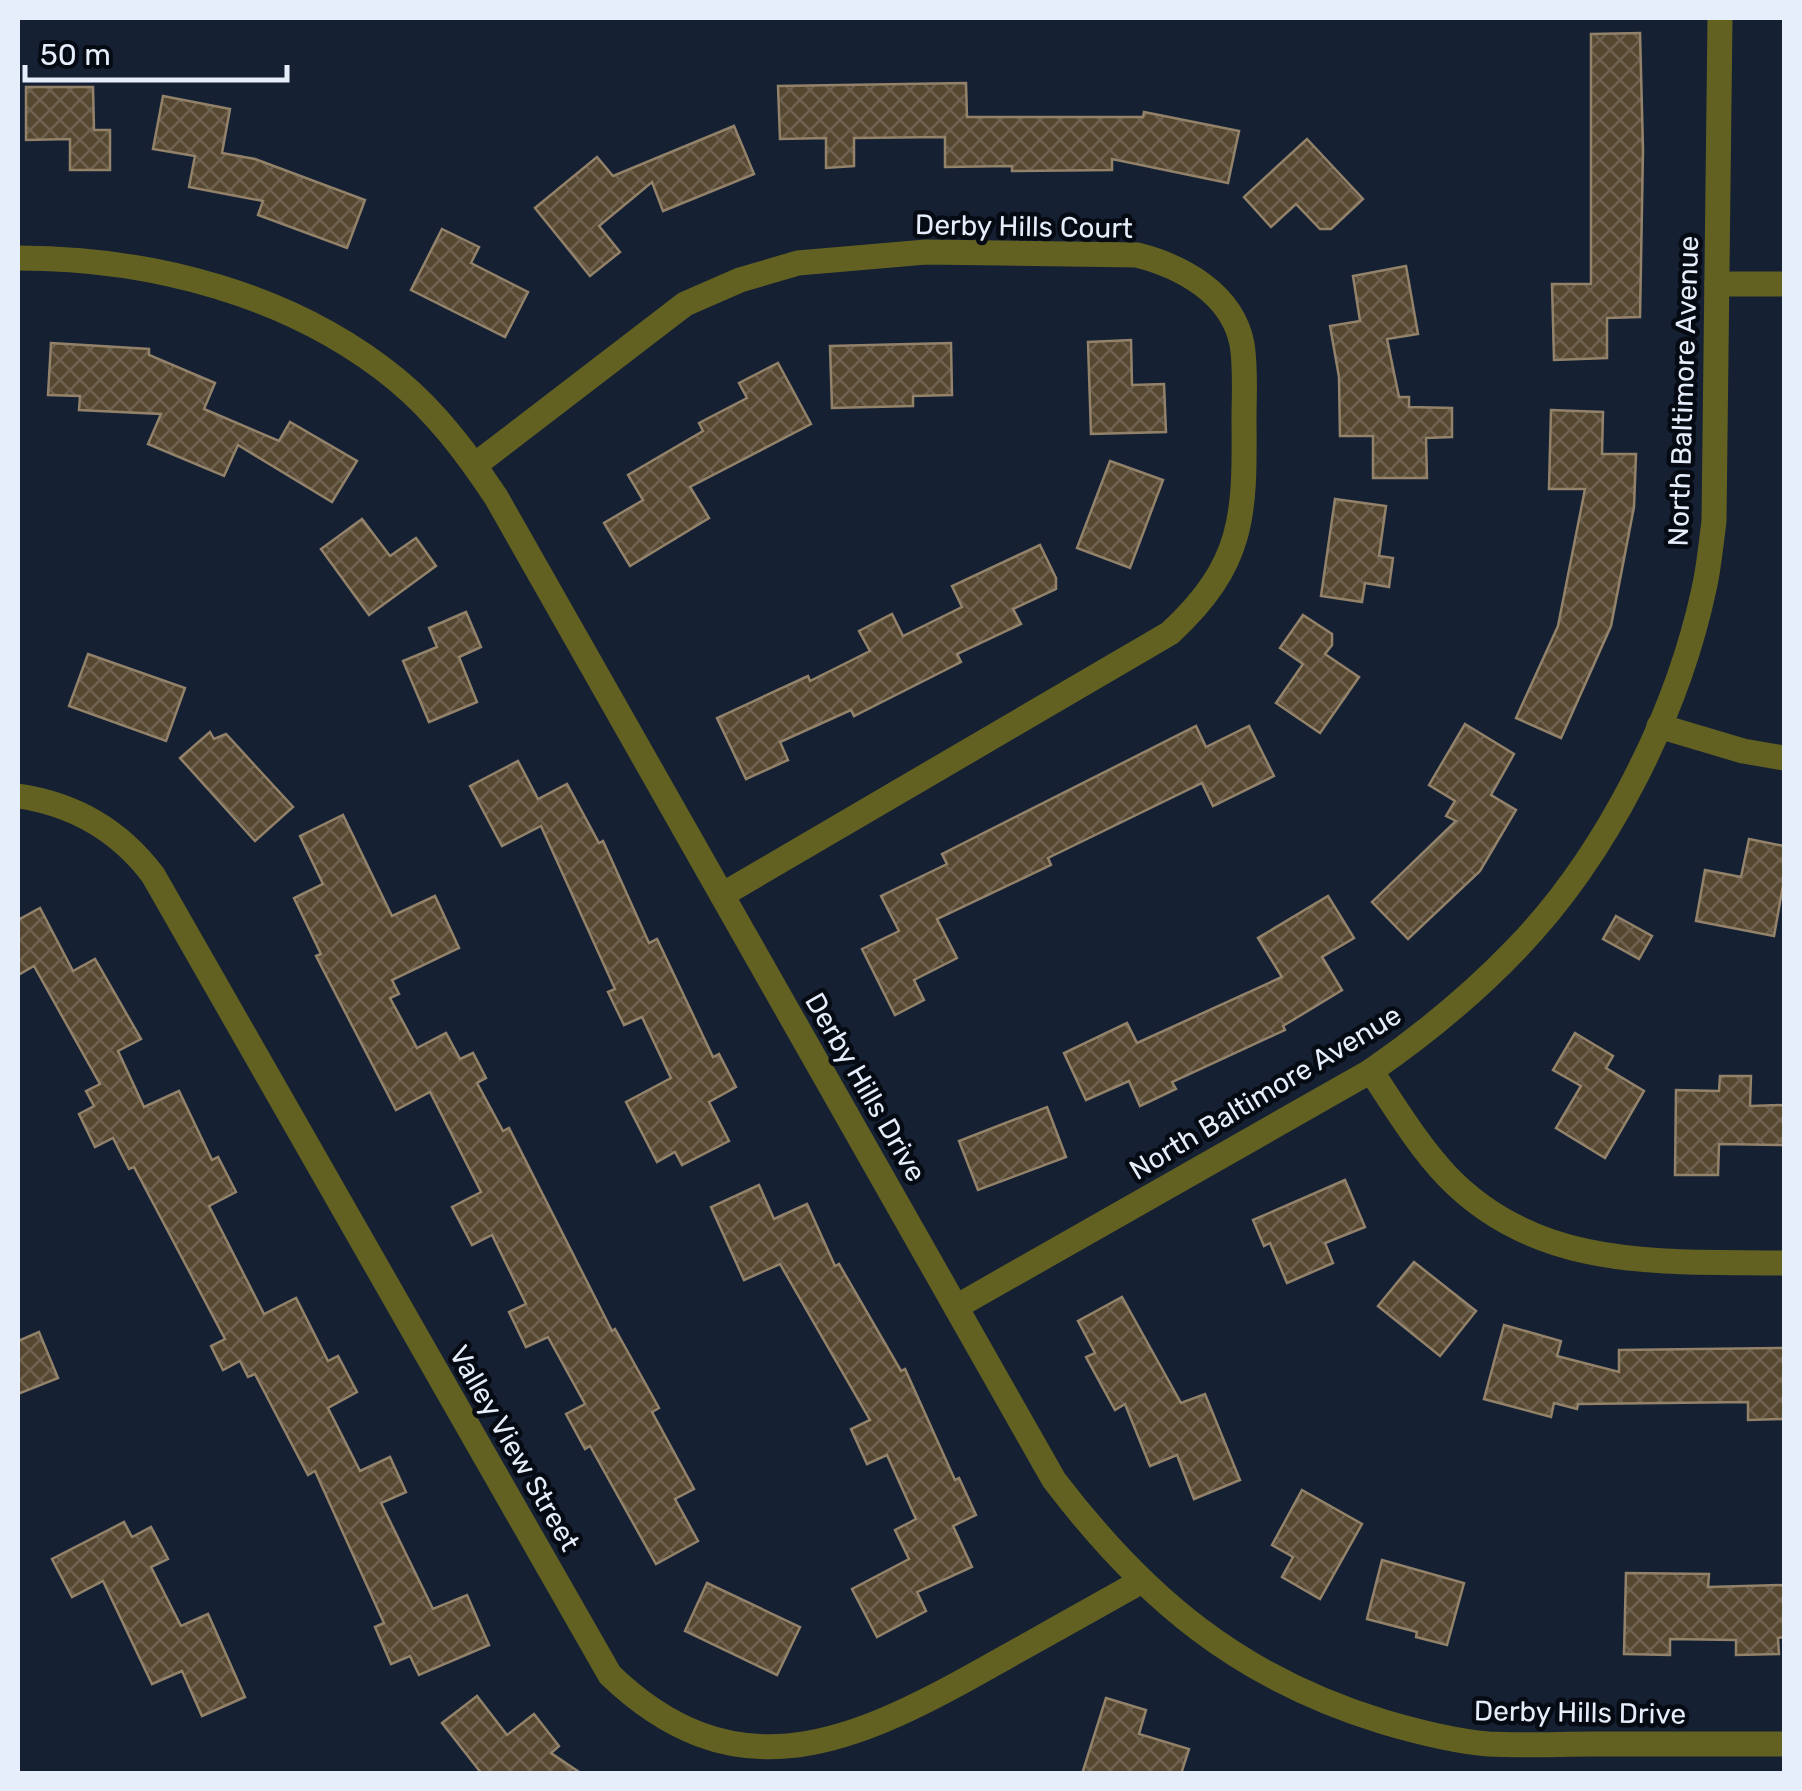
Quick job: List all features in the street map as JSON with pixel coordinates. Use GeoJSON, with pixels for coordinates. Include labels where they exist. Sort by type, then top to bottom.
{"type":"FeatureCollection","features":[{"type":"Feature","properties":{"kind":"street","name":"North Baltimore Avenue"},"geometry":{"type":"LineString","coordinates":[[956,1306],[1371,1071],[1458,1005],[1518,948],[1571,882],[1610,822],[1659,726],[1705,587],[1714,521],[1720,18]]}},
{"type":"Feature","properties":{"kind":"street","name":"Derby Hills Court"},"geometry":{"type":"LineString","coordinates":[[475,465],[685,304],[740,280],[798,263],[926,252],[1136,255],[1166,263],[1193,277],[1233,319],[1242,341],[1244,368],[1244,506],[1222,573],[1198,607],[1170,634],[722,895]]}},
{"type":"Feature","properties":{"kind":"street","name":"Derby Hills Drive"},"geometry":{"type":"LineString","coordinates":[[18,258],[98,262],[174,274],[298,318],[342,342],[398,381],[448,430],[475,465],[1054,1480],[1095,1534],[1140,1582],[1206,1637],[1278,1681],[1354,1713],[1435,1736],[1487,1744],[1784,1744]]}},
{"type":"Feature","properties":{"kind":"street"},"geometry":{"type":"LineString","coordinates":[[1718,284],[1784,284]]}},
{"type":"Feature","properties":{"kind":"street"},"geometry":{"type":"LineString","coordinates":[[1659,726],[1744,751],[1784,758]]}},
{"type":"Feature","properties":{"kind":"street","name":"Valley View Street"},"geometry":{"type":"LineString","coordinates":[[18,796],[76,811],[110,830],[138,854],[153,875],[610,1675],[650,1712],[712,1743],[754,1752],[826,1745],[910,1710],[1140,1582]]}},
{"type":"Feature","properties":{"kind":"street"},"geometry":{"type":"LineString","coordinates":[[1371,1071],[1415,1139],[1450,1179],[1497,1216],[1523,1230],[1572,1249],[1617,1259],[1784,1262]]}},
{"type":"Feature","properties":{"kind":"building"},"geometry":{"type":"Polygon","coordinates":[[[1640,33],[1640,317],[1607,318],[1607,358],[1554,360],[1552,284],[1591,284],[1591,34],[1640,33]]]}},
{"type":"Feature","properties":{"kind":"building"},"geometry":{"type":"Polygon","coordinates":[[[966,83],[967,117],[1143,117],[1144,112],[1239,131],[1228,183],[1112,159],[1112,170],[945,167],[945,137],[854,138],[854,166],[826,168],[826,138],[780,139],[778,86],[966,83]]]}},
{"type":"Feature","properties":{"kind":"building"},"geometry":{"type":"Polygon","coordinates":[[[26,87],[93,87],[94,130],[110,130],[110,170],[70,170],[70,139],[26,140],[26,87]]]}},
{"type":"Feature","properties":{"kind":"building"},"geometry":{"type":"Polygon","coordinates":[[[163,96],[230,109],[222,153],[255,159],[365,200],[347,248],[258,215],[263,201],[189,187],[195,156],[153,149],[163,96]]]}},
{"type":"Feature","properties":{"kind":"building"},"geometry":{"type":"Polygon","coordinates":[[[734,126],[754,174],[663,211],[652,182],[599,226],[620,252],[590,276],[535,208],[597,157],[613,176],[734,126]]]}},
{"type":"Feature","properties":{"kind":"building"},"geometry":{"type":"Polygon","coordinates":[[[1307,139],[1363,199],[1331,229],[1320,229],[1296,204],[1271,227],[1244,197],[1307,139]]]}},
{"type":"Feature","properties":{"kind":"building"},"geometry":{"type":"Polygon","coordinates":[[[442,229],[479,247],[471,263],[528,292],[505,337],[411,290],[442,229]]]}},
{"type":"Feature","properties":{"kind":"building"},"geometry":{"type":"Polygon","coordinates":[[[1406,266],[1418,334],[1387,339],[1399,397],[1409,397],[1409,407],[1452,408],[1452,437],[1426,438],[1427,478],[1373,478],[1373,436],[1340,436],[1339,377],[1330,326],[1360,321],[1353,276],[1406,266]]]}},
{"type":"Feature","properties":{"kind":"building"},"geometry":{"type":"Polygon","coordinates":[[[1131,340],[1132,385],[1164,384],[1166,432],[1091,434],[1088,342],[1131,340]]]}},
{"type":"Feature","properties":{"kind":"building"},"geometry":{"type":"Polygon","coordinates":[[[51,343],[149,349],[149,355],[215,383],[204,409],[279,441],[290,422],[357,461],[332,502],[238,445],[224,476],[148,444],[161,414],[79,410],[80,396],[48,395],[51,343]]]}},
{"type":"Feature","properties":{"kind":"building"},"geometry":{"type":"Polygon","coordinates":[[[951,343],[952,395],[913,396],[913,406],[832,408],[830,346],[951,343]]]}},
{"type":"Feature","properties":{"kind":"building"},"geometry":{"type":"Polygon","coordinates":[[[778,363],[811,424],[690,487],[709,518],[630,566],[604,523],[643,500],[628,475],[703,431],[699,423],[747,398],[739,383],[778,363]]]}},
{"type":"Feature","properties":{"kind":"building"},"geometry":{"type":"Polygon","coordinates":[[[1551,410],[1603,412],[1602,454],[1636,454],[1634,507],[1611,626],[1561,738],[1516,718],[1558,626],[1585,489],[1549,489],[1551,410]]]}},
{"type":"Feature","properties":{"kind":"building"},"geometry":{"type":"Polygon","coordinates":[[[1110,461],[1163,480],[1130,568],[1077,548],[1110,461]]]}},
{"type":"Feature","properties":{"kind":"building"},"geometry":{"type":"Polygon","coordinates":[[[1335,499],[1386,506],[1379,556],[1393,558],[1389,587],[1365,583],[1362,602],[1321,596],[1335,499]]]}},
{"type":"Feature","properties":{"kind":"building"},"geometry":{"type":"Polygon","coordinates":[[[362,519],[390,556],[416,538],[436,566],[369,615],[321,549],[362,519]]]}},
{"type":"Feature","properties":{"kind":"building"},"geometry":{"type":"Polygon","coordinates":[[[1040,545],[1056,578],[1056,589],[1013,609],[1021,624],[957,654],[961,662],[854,716],[851,710],[780,742],[788,760],[746,779],[717,718],[808,676],[810,681],[870,651],[859,631],[892,614],[903,636],[962,607],[952,586],[1040,545]]]}},
{"type":"Feature","properties":{"kind":"building"},"geometry":{"type":"Polygon","coordinates":[[[466,612],[481,647],[459,657],[477,702],[429,722],[403,661],[437,647],[429,628],[466,612]]]}},
{"type":"Feature","properties":{"kind":"building"},"geometry":{"type":"Polygon","coordinates":[[[1303,615],[1332,634],[1332,645],[1325,654],[1359,677],[1320,733],[1276,703],[1303,664],[1280,648],[1303,615]]]}},
{"type":"Feature","properties":{"kind":"building"},"geometry":{"type":"Polygon","coordinates":[[[88,654],[185,688],[166,741],[69,706],[88,654]]]}},
{"type":"Feature","properties":{"kind":"building"},"geometry":{"type":"Polygon","coordinates":[[[1465,724],[1514,754],[1491,795],[1516,810],[1480,871],[1408,939],[1372,902],[1456,821],[1446,816],[1455,801],[1429,785],[1465,724]]]}},
{"type":"Feature","properties":{"kind":"building"},"geometry":{"type":"Polygon","coordinates":[[[1196,726],[1206,747],[1249,726],[1274,776],[1213,806],[1202,783],[1048,858],[1051,865],[937,919],[957,958],[914,980],[924,1000],[895,1015],[862,949],[899,931],[881,896],[947,864],[942,854],[1196,726]]]}},
{"type":"Feature","properties":{"kind":"building"},"geometry":{"type":"Polygon","coordinates":[[[210,732],[214,739],[226,734],[293,807],[255,841],[180,758],[210,732]]]}},
{"type":"Feature","properties":{"kind":"building"},"geometry":{"type":"Polygon","coordinates":[[[518,761],[538,799],[567,784],[599,843],[603,841],[649,943],[657,939],[713,1057],[719,1054],[736,1087],[709,1102],[729,1141],[682,1165],[675,1152],[657,1162],[626,1102],[671,1078],[642,1017],[624,1025],[608,992],[615,989],[541,826],[502,846],[470,786],[518,761]]]}},
{"type":"Feature","properties":{"kind":"building"},"geometry":{"type":"Polygon","coordinates":[[[343,815],[392,916],[435,896],[459,948],[392,980],[399,994],[390,998],[417,1048],[446,1033],[460,1059],[473,1053],[486,1078],[477,1083],[503,1131],[509,1128],[612,1331],[615,1329],[659,1408],[652,1412],[694,1489],[675,1499],[698,1541],[656,1564],[590,1446],[585,1449],[566,1414],[585,1404],[548,1337],[526,1347],[509,1312],[526,1304],[492,1235],[472,1245],[452,1207],[481,1192],[430,1092],[396,1110],[316,956],[321,954],[294,898],[323,884],[300,836],[343,815]]]}},
{"type":"Feature","properties":{"kind":"building"},"geometry":{"type":"Polygon","coordinates":[[[1749,839],[1784,846],[1784,880],[1774,936],[1696,921],[1705,870],[1741,877],[1749,839]]]}},
{"type":"Feature","properties":{"kind":"building"},"geometry":{"type":"Polygon","coordinates":[[[1328,896],[1354,938],[1322,957],[1342,990],[1283,1026],[1285,1030],[1172,1082],[1176,1089],[1140,1106],[1129,1081],[1086,1100],[1064,1053],[1127,1023],[1137,1043],[1282,977],[1258,938],[1328,896]]]}},
{"type":"Feature","properties":{"kind":"building"},"geometry":{"type":"Polygon","coordinates":[[[40,908],[73,971],[95,959],[141,1039],[118,1051],[144,1107],[179,1091],[212,1160],[218,1157],[236,1192],[209,1206],[264,1314],[296,1298],[328,1361],[338,1356],[357,1392],[328,1408],[360,1471],[390,1457],[406,1492],[381,1503],[433,1609],[467,1595],[489,1645],[419,1675],[410,1656],[391,1664],[375,1627],[384,1623],[315,1471],[308,1475],[255,1374],[248,1377],[240,1361],[223,1370],[211,1346],[225,1339],[134,1167],[129,1169],[113,1138],[95,1147],[79,1114],[94,1106],[86,1091],[100,1084],[34,966],[18,975],[18,920],[40,908]]]}},
{"type":"Feature","properties":{"kind":"building"},"geometry":{"type":"Polygon","coordinates":[[[1616,916],[1652,936],[1639,959],[1603,939],[1616,916]]]}},
{"type":"Feature","properties":{"kind":"building"},"geometry":{"type":"Polygon","coordinates":[[[1575,1033],[1613,1056],[1606,1068],[1644,1091],[1605,1158],[1556,1128],[1581,1086],[1553,1070],[1575,1033]]]}},
{"type":"Feature","properties":{"kind":"building"},"geometry":{"type":"Polygon","coordinates":[[[1720,1076],[1751,1076],[1750,1106],[1784,1105],[1784,1145],[1719,1144],[1718,1175],[1675,1175],[1676,1090],[1719,1091],[1720,1076]]]}},
{"type":"Feature","properties":{"kind":"building"},"geometry":{"type":"Polygon","coordinates":[[[1047,1107],[1066,1157],[978,1190],[959,1141],[1047,1107]]]}},
{"type":"Feature","properties":{"kind":"building"},"geometry":{"type":"Polygon","coordinates":[[[1345,1180],[1365,1227],[1325,1243],[1333,1263],[1287,1283],[1270,1243],[1264,1246],[1253,1220],[1345,1180]]]}},
{"type":"Feature","properties":{"kind":"building"},"geometry":{"type":"Polygon","coordinates":[[[759,1185],[774,1219],[807,1204],[835,1266],[839,1264],[901,1371],[905,1369],[955,1480],[959,1478],[976,1515],[953,1526],[972,1567],[917,1592],[926,1611],[877,1637],[852,1589],[909,1559],[895,1530],[916,1519],[887,1455],[867,1464],[851,1429],[870,1420],[780,1264],[744,1280],[711,1207],[759,1185]]]}},
{"type":"Feature","properties":{"kind":"building"},"geometry":{"type":"Polygon","coordinates":[[[1414,1262],[1476,1311],[1440,1356],[1378,1306],[1414,1262]]]}},
{"type":"Feature","properties":{"kind":"building"},"geometry":{"type":"Polygon","coordinates":[[[1122,1297],[1181,1403],[1205,1394],[1240,1480],[1194,1499],[1177,1455],[1150,1466],[1125,1404],[1115,1410],[1086,1357],[1095,1353],[1078,1321],[1122,1297]]]}},
{"type":"Feature","properties":{"kind":"building"},"geometry":{"type":"Polygon","coordinates":[[[1504,1325],[1561,1341],[1557,1356],[1619,1372],[1619,1350],[1784,1348],[1784,1419],[1748,1420],[1748,1402],[1578,1404],[1577,1409],[1554,1403],[1551,1417],[1484,1399],[1504,1325]]]}},
{"type":"Feature","properties":{"kind":"building"},"geometry":{"type":"Polygon","coordinates":[[[39,1332],[58,1378],[18,1394],[18,1341],[39,1332]]]}},
{"type":"Feature","properties":{"kind":"building"},"geometry":{"type":"Polygon","coordinates":[[[1302,1490],[1362,1524],[1320,1599],[1282,1577],[1293,1557],[1272,1545],[1302,1490]]]}},
{"type":"Feature","properties":{"kind":"building"},"geometry":{"type":"Polygon","coordinates":[[[124,1522],[132,1537],[151,1527],[168,1559],[151,1567],[181,1626],[208,1614],[245,1697],[202,1716],[182,1671],[152,1684],[103,1581],[72,1597],[52,1559],[124,1522]]]}},
{"type":"Feature","properties":{"kind":"building"},"geometry":{"type":"Polygon","coordinates":[[[1382,1560],[1464,1583],[1447,1645],[1416,1637],[1417,1632],[1367,1619],[1382,1560]]]}},
{"type":"Feature","properties":{"kind":"building"},"geometry":{"type":"Polygon","coordinates":[[[1626,1573],[1709,1574],[1708,1587],[1784,1585],[1784,1637],[1778,1638],[1779,1654],[1736,1655],[1736,1640],[1670,1639],[1670,1655],[1624,1654],[1626,1573]]]}},
{"type":"Feature","properties":{"kind":"building"},"geometry":{"type":"Polygon","coordinates":[[[707,1583],[800,1627],[777,1675],[685,1631],[707,1583]]]}},
{"type":"Feature","properties":{"kind":"building"},"geometry":{"type":"Polygon","coordinates":[[[477,1696],[507,1735],[534,1714],[559,1746],[551,1753],[582,1774],[482,1774],[442,1723],[477,1696]]]}},
{"type":"Feature","properties":{"kind":"building"},"geometry":{"type":"Polygon","coordinates":[[[1106,1698],[1146,1710],[1139,1734],[1189,1749],[1181,1774],[1082,1774],[1106,1698]]]}}]}
